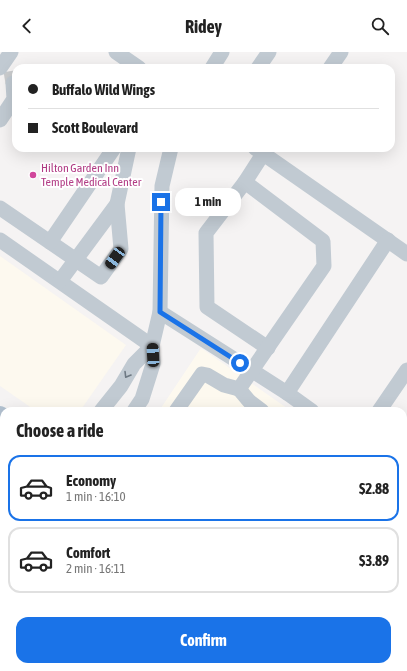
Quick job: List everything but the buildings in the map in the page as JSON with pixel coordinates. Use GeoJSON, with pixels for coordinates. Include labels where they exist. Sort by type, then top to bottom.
{"type":"FeatureCollection","features":[{"type":"Feature","properties":{"kind":"street"},"geometry":{"type":"LineString","coordinates":[[116,52],[133,64]]}},
{"type":"Feature","properties":{"kind":"street"},"geometry":{"type":"LineString","coordinates":[[214,64],[222,52]]}},
{"type":"Feature","properties":{"kind":"street"},"geometry":{"type":"LineString","coordinates":[[261,64],[269,52]]}},
{"type":"Feature","properties":{"kind":"street"},"geometry":{"type":"LineString","coordinates":[[333,64],[341,52]]}},
{"type":"Feature","properties":{"kind":"street"},"geometry":{"type":"LineString","coordinates":[[10,53],[8,74],[12,91]]}},
{"type":"Feature","properties":{"kind":"street"},"geometry":{"type":"LineString","coordinates":[[0,120],[12,102]]}},
{"type":"Feature","properties":{"kind":"street"},"geometry":{"type":"LineString","coordinates":[[50,242],[111,152]]}},
{"type":"Feature","properties":{"kind":"street"},"geometry":{"type":"LineString","coordinates":[[0,208],[101,277],[122,249],[117,204],[127,152]]}},
{"type":"Feature","properties":{"kind":"street"},"geometry":{"type":"LineString","coordinates":[[137,407],[142,399],[153,364],[152,346],[160,312],[162,186],[170,152]]}},
{"type":"Feature","properties":{"kind":"street"},"geometry":{"type":"LineString","coordinates":[[259,152],[245,182],[206,233],[207,307],[268,348]]}},
{"type":"Feature","properties":{"kind":"street"},"geometry":{"type":"LineString","coordinates":[[260,152],[407,254]]}},
{"type":"Feature","properties":{"kind":"street"},"geometry":{"type":"LineString","coordinates":[[239,389],[324,266],[323,241],[245,182]]}},
{"type":"Feature","properties":{"kind":"street"},"geometry":{"type":"LineString","coordinates":[[60,281],[117,204]]}},
{"type":"Feature","properties":{"kind":"street"},"geometry":{"type":"LineString","coordinates":[[0,240],[152,346]]}},
{"type":"Feature","properties":{"kind":"street"},"geometry":{"type":"LineString","coordinates":[[287,393],[388,240]]}},
{"type":"Feature","properties":{"kind":"street"},"geometry":{"type":"LineString","coordinates":[[160,312],[306,407]]}},
{"type":"Feature","properties":{"kind":"street"},"geometry":{"type":"LineString","coordinates":[[104,407],[121,386],[134,364],[152,346]]}},
{"type":"Feature","properties":{"kind":"street"},"geometry":{"type":"LineString","coordinates":[[383,407],[402,387],[407,370]]}},
{"type":"Feature","properties":{"kind":"street"},"geometry":{"type":"LineString","coordinates":[[179,407],[202,374],[224,385],[239,389],[257,407]]}},
{"type":"Feature","properties":{"kind":"shaded area"},"geometry":{"type":"Polygon","coordinates":[[[0,256],[126,345],[83,407],[30,407],[0,386],[0,256]]]}},
{"type":"Feature","properties":{"kind":"shaded area"},"geometry":{"type":"Polygon","coordinates":[[[201,348],[285,407],[162,407],[201,348]]]}},
{"type":"Feature","properties":{"kind":"tunnel"},"geometry":{"type":"LineString","coordinates":[[11,71],[12,77]]}},
{"type":"Feature","properties":{"kind":"place","name":"Hilton Garden Inn Temple Medical Center"},"geometry":{"type":"Point","coordinates":[33,175]}},
{"type":"Feature","properties":{"kind":"route"},"geometry":{"type":"LineString","coordinates":[[161,202],[160,312],[240,363]]}}]}
